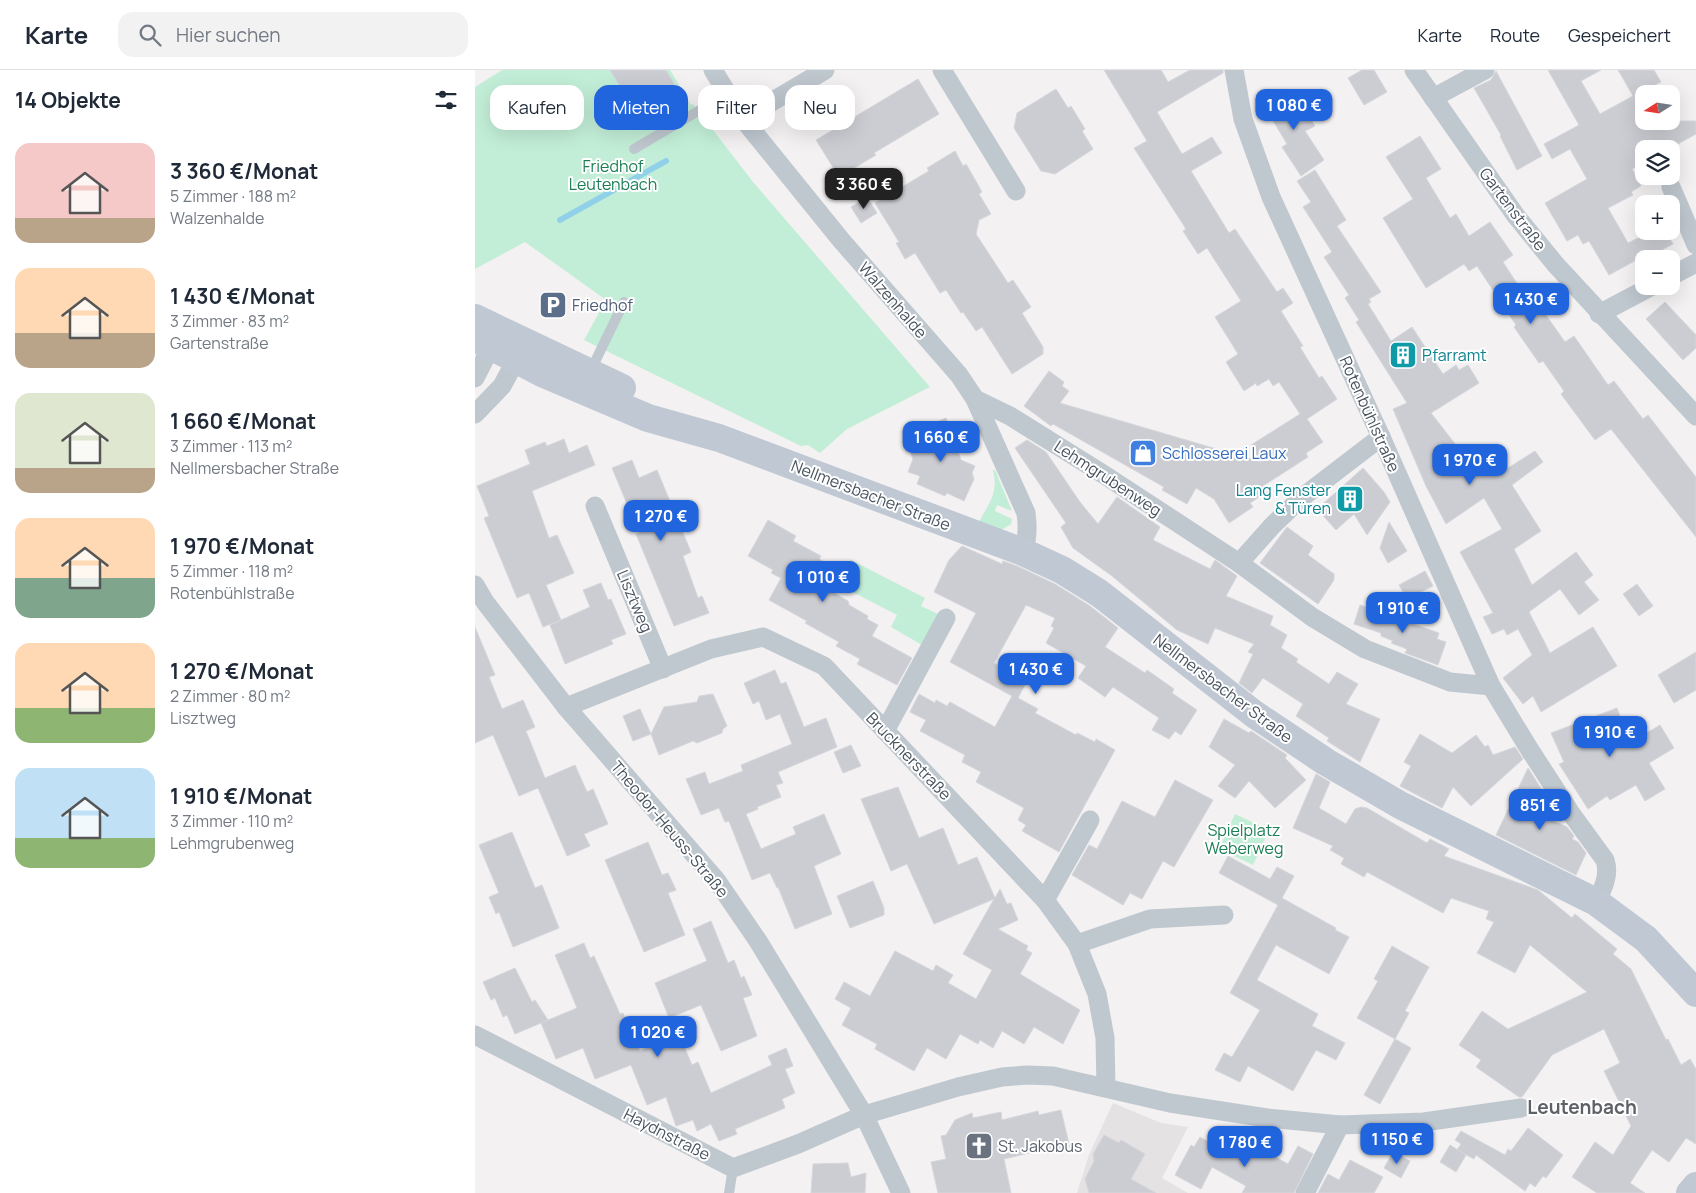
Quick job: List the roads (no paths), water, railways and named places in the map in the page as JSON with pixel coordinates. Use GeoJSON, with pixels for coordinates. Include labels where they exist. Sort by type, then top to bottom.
{"type":"FeatureCollection","features":[{"type":"Feature","properties":{"kind":"street","name":"Walzenhalde"},"geometry":{"type":"LineString","coordinates":[[713,70],[722,85]]}},
{"type":"Feature","properties":{"kind":"street"},"geometry":{"type":"LineString","coordinates":[[775,100],[825,70]]}},
{"type":"Feature","properties":{"kind":"street"},"geometry":{"type":"LineString","coordinates":[[942,70],[1016,191]]}},
{"type":"Feature","properties":{"kind":"street","name":"Rotenbühlstraße"},"geometry":{"type":"LineString","coordinates":[[1234,70],[1243,119],[1271,197],[1381,437],[1491,686],[1533,756],[1605,860],[1608,869],[1602,892],[1596,902]]}},
{"type":"Feature","properties":{"kind":"street","name":"Gartenstraße"},"geometry":{"type":"LineString","coordinates":[[1414,70],[1516,216],[1556,266],[1696,416]]}},
{"type":"Feature","properties":{"kind":"street"},"geometry":{"type":"LineString","coordinates":[[1433,98],[1485,70]]}},
{"type":"Feature","properties":{"kind":"street","name":"Walzenhalde"},"geometry":{"type":"LineString","coordinates":[[752,130],[841,240],[959,375],[975,398],[1026,513],[1028,529],[1023,552]]}},
{"type":"Feature","properties":{"kind":"street"},"geometry":{"type":"LineString","coordinates":[[1671,187],[1696,245]]}},
{"type":"Feature","properties":{"kind":"street"},"geometry":{"type":"LineString","coordinates":[[1680,271],[1696,263]]}},
{"type":"Feature","properties":{"kind":"street"},"geometry":{"type":"LineString","coordinates":[[1599,314],[1635,295]]}},
{"type":"Feature","properties":{"kind":"street","name":"Nellmersbacher Straße"},"geometry":{"type":"LineString","coordinates":[[475,318],[488,338],[589,373],[652,401],[719,438]]}},
{"type":"Feature","properties":{"kind":"street"},"geometry":{"type":"LineString","coordinates":[[475,378],[488,338]]}},
{"type":"Feature","properties":{"kind":"street"},"geometry":{"type":"LineString","coordinates":[[475,414],[502,386],[521,351]]}},
{"type":"Feature","properties":{"kind":"street","name":"Nellmersbacher Straße"},"geometry":{"type":"LineString","coordinates":[[521,351],[563,383],[648,418],[719,438],[1023,552],[1062,570],[1099,593],[1254,714],[1335,767],[1401,805],[1596,902],[1646,939],[1696,993]]}},
{"type":"Feature","properties":{"kind":"street","name":"Lehmgrubenweg"},"geometry":{"type":"LineString","coordinates":[[975,398],[1011,416],[1044,437],[1239,563],[1312,617],[1365,649],[1451,682],[1491,686]]}},
{"type":"Feature","properties":{"kind":"street"},"geometry":{"type":"LineString","coordinates":[[1239,563],[1272,526],[1301,499],[1381,437]]}},
{"type":"Feature","properties":{"kind":"street","name":"Lisztweg"},"geometry":{"type":"LineString","coordinates":[[595,506],[663,669]]}},
{"type":"Feature","properties":{"kind":"street","name":"Theodor-Heuss-Straße"},"geometry":{"type":"LineString","coordinates":[[475,585],[485,602],[565,707],[717,881],[758,941],[864,1115],[901,1193]]}},
{"type":"Feature","properties":{"kind":"street"},"geometry":{"type":"LineString","coordinates":[[885,731],[946,618]]}},
{"type":"Feature","properties":{"kind":"street","name":"Brucknerstraße"},"geometry":{"type":"LineString","coordinates":[[565,707],[711,649],[763,637],[824,666],[1045,900],[1077,944],[1097,994],[1105,1038],[1106,1088]]}},
{"type":"Feature","properties":{"kind":"street"},"geometry":{"type":"LineString","coordinates":[[1045,900],[1090,820]]}},
{"type":"Feature","properties":{"kind":"street"},"geometry":{"type":"LineString","coordinates":[[1077,944],[1150,919],[1224,915]]}},
{"type":"Feature","properties":{"kind":"street","name":"Haydnstraße"},"geometry":{"type":"LineString","coordinates":[[475,1034],[733,1168]]}},
{"type":"Feature","properties":{"kind":"street"},"geometry":{"type":"LineString","coordinates":[[733,1168],[798,1144],[864,1115],[958,1087],[1002,1077],[1027,1075],[1053,1076],[1169,1103],[1267,1118],[1340,1125],[1423,1122],[1521,1108]]}},
{"type":"Feature","properties":{"kind":"street"},"geometry":{"type":"LineString","coordinates":[[1305,1193],[1340,1125]]}},
{"type":"Feature","properties":{"kind":"street"},"geometry":{"type":"LineString","coordinates":[[1690,1193],[1696,1186]]}},
{"type":"Feature","properties":{"kind":"lane"},"geometry":{"type":"LineString","coordinates":[[634,149],[698,111]]}},
{"type":"Feature","properties":{"kind":"lane"},"geometry":{"type":"LineString","coordinates":[[589,373],[624,302]]}},
{"type":"Feature","properties":{"kind":"lane"},"geometry":{"type":"LineString","coordinates":[[729,1193],[733,1168]]}},
{"type":"Feature","properties":{"kind":"waterway"},"geometry":{"type":"LineString","coordinates":[[560,220],[666,161]]}},
{"type":"Feature","properties":{"kind":"place","name":"Friedhof"},"geometry":{"type":"Point","coordinates":[553,305]}},
{"type":"Feature","properties":{"kind":"place","name":"Pfarramt"},"geometry":{"type":"Point","coordinates":[1403,355]}},
{"type":"Feature","properties":{"kind":"place","name":"Schlosserei Laux"},"geometry":{"type":"Point","coordinates":[1143,453]}},
{"type":"Feature","properties":{"kind":"place","name":"Lang Fenster & Türen"},"geometry":{"type":"Point","coordinates":[1350,499]}},
{"type":"Feature","properties":{"kind":"place","name":"St. Jakobus"},"geometry":{"type":"Point","coordinates":[979,1146]}},
{"type":"Feature","properties":{"kind":"district","name":"Leutenbach"},"geometry":{"type":"Point","coordinates":[1582,1107]}},
{"type":"Feature","properties":{"kind":"park label","name":"Friedhof Leutenbach"},"geometry":{"type":"Point","coordinates":[613,175]}},
{"type":"Feature","properties":{"kind":"park label","name":"Spielplatz Weberweg"},"geometry":{"type":"Point","coordinates":[1244,839]}}]}
